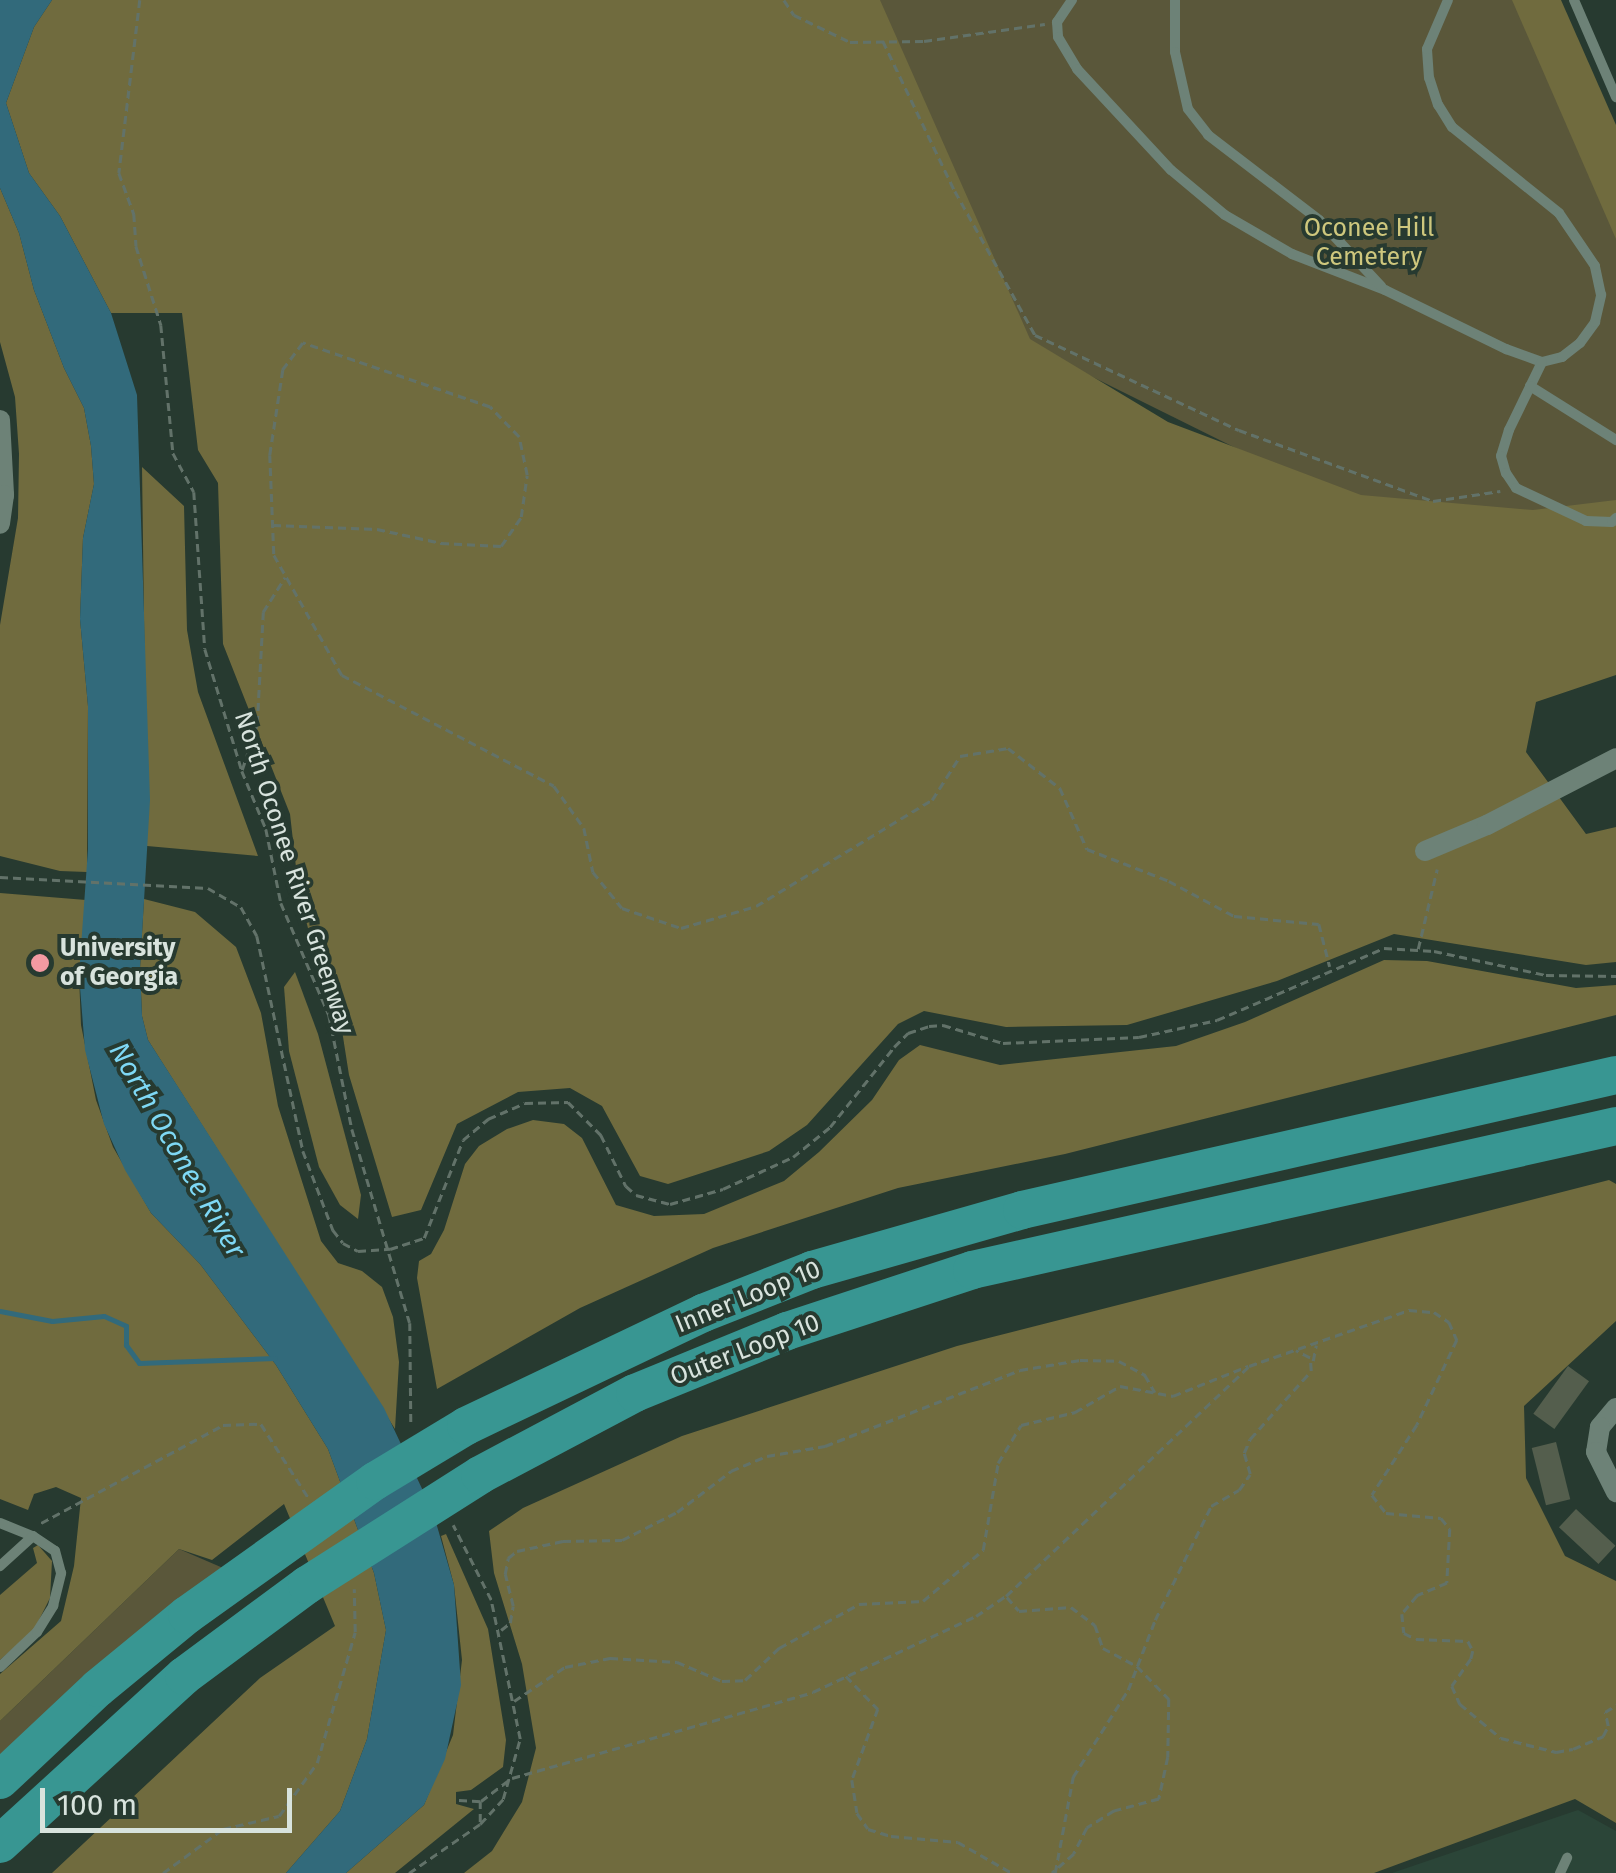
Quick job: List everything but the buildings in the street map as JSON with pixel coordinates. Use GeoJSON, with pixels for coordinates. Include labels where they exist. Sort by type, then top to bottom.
{"type":"FeatureCollection","features":[{"type":"Feature","properties":{"kind":"highway"},"geometry":{"type":"LineString","coordinates":[[1281,1149],[1357,1112],[1616,1048]]}},
{"type":"Feature","properties":{"kind":"highway","name":"Inner Loop 10"},"geometry":{"type":"LineString","coordinates":[[0,1780],[98,1688],[294,1535],[466,1426],[600,1359],[812,1270],[1022,1210],[1616,1074]]}},
{"type":"Feature","properties":{"kind":"highway","name":"Outer Loop 10"},"geometry":{"type":"LineString","coordinates":[[0,1844],[184,1676],[307,1586],[480,1475],[634,1394],[787,1332],[972,1270],[1616,1126]]}},
{"type":"Feature","properties":{"kind":"street"},"geometry":{"type":"LineString","coordinates":[[0,420],[4,496],[0,524]]}},
{"type":"Feature","properties":{"kind":"street"},"geometry":{"type":"LineString","coordinates":[[1434,847],[1616,758]]}},
{"type":"Feature","properties":{"kind":"street"},"geometry":{"type":"LineString","coordinates":[[1616,1408],[1600,1427],[1596,1452],[1616,1492]]}},
{"type":"Feature","properties":{"kind":"lane"},"geometry":{"type":"LineString","coordinates":[[1072,0],[1057,22],[1058,37],[1078,69],[1121,120],[1225,215],[1292,254],[1385,290],[1542,362],[1562,357],[1580,344],[1596,322],[1601,295],[1595,266],[1559,212],[1480,152],[1452,126],[1438,105],[1429,78],[1427,50],[1448,0]]}},
{"type":"Feature","properties":{"kind":"lane"},"geometry":{"type":"LineString","coordinates":[[1175,0],[1175,52],[1188,108],[1208,134],[1319,220],[1385,290]]}},
{"type":"Feature","properties":{"kind":"lane"},"geometry":{"type":"LineString","coordinates":[[1574,0],[1616,98]]}},
{"type":"Feature","properties":{"kind":"lane"},"geometry":{"type":"LineString","coordinates":[[1542,362],[1501,456],[1516,488],[1586,521],[1612,522],[1616,518]]}},
{"type":"Feature","properties":{"kind":"lane"},"geometry":{"type":"LineString","coordinates":[[1530,386],[1616,440]]}},
{"type":"Feature","properties":{"kind":"lane"},"geometry":{"type":"LineString","coordinates":[[0,1523],[55,1550],[62,1573],[53,1606],[37,1632],[0,1667]]}},
{"type":"Feature","properties":{"kind":"lane"},"geometry":{"type":"LineString","coordinates":[[0,1566],[33,1536]]}},
{"type":"Feature","properties":{"kind":"lane"},"geometry":{"type":"LineString","coordinates":[[1560,1873],[1568,1858]]}},
{"type":"Feature","properties":{"kind":"path","name":"North Oconee River Greenway"},"geometry":{"type":"LineString","coordinates":[[140,0],[120,173],[134,214],[136,246],[161,325],[173,453],[194,492],[205,649],[242,771],[266,829],[286,919],[329,1015],[344,1097],[410,1322],[408,1416],[413,1431]]}},
{"type":"Feature","properties":{"kind":"path"},"geometry":{"type":"LineString","coordinates":[[784,0],[794,15],[850,42],[924,41],[1057,22]]}},
{"type":"Feature","properties":{"kind":"path"},"geometry":{"type":"LineString","coordinates":[[883,42],[955,191],[1035,335],[1238,430],[1433,502],[1516,488]]}},
{"type":"Feature","properties":{"kind":"path"},"geometry":{"type":"LineString","coordinates":[[273,526],[377,529],[441,543],[501,546],[523,506],[527,476],[519,436],[490,407],[303,343],[283,370],[270,455],[274,555],[342,676],[554,786],[584,828],[593,872],[622,908],[681,928],[756,906],[932,800],[960,756],[1008,748],[1060,788],[1087,849],[1169,881],[1234,916],[1319,924],[1330,967]]}},
{"type":"Feature","properties":{"kind":"path"},"geometry":{"type":"LineString","coordinates":[[242,771],[257,724],[263,612],[285,577]]}},
{"type":"Feature","properties":{"kind":"path"},"geometry":{"type":"LineString","coordinates":[[1418,949],[1434,847]]}},
{"type":"Feature","properties":{"kind":"path"},"geometry":{"type":"LineString","coordinates":[[0,877],[208,888],[228,895],[246,912],[257,936],[303,1151],[334,1230],[344,1243],[358,1251],[390,1249],[430,1233],[451,1167],[473,1129],[525,1103],[568,1102],[601,1136],[626,1186],[654,1201],[681,1202],[793,1156],[830,1127],[894,1047],[919,1028],[943,1025],[1003,1043],[1139,1037],[1216,1020],[1330,967],[1384,948],[1418,949],[1546,975],[1616,976]]}},
{"type":"Feature","properties":{"kind":"path"},"geometry":{"type":"LineString","coordinates":[[513,1702],[565,1668],[610,1658],[677,1662],[722,1680],[746,1680],[778,1648],[859,1604],[923,1601],[983,1550],[998,1462],[1021,1426],[1075,1412],[1120,1386],[1174,1396],[1409,1310],[1434,1312],[1449,1322],[1457,1340],[1417,1425],[1372,1495],[1386,1512],[1448,1522],[1447,1583],[1417,1596],[1402,1614],[1400,1625],[1404,1633],[1416,1639],[1468,1641],[1471,1659],[1452,1686],[1460,1704],[1500,1738],[1556,1752],[1603,1736],[1608,1726],[1605,1712],[1616,1705]]}},
{"type":"Feature","properties":{"kind":"path"},"geometry":{"type":"LineString","coordinates":[[1054,1873],[1073,1777],[1128,1690],[1211,1506],[1238,1490],[1250,1474],[1244,1453],[1250,1439],[1313,1363],[1320,1341]]}},
{"type":"Feature","properties":{"kind":"path"},"geometry":{"type":"LineString","coordinates":[[1294,1352],[1306,1354],[1313,1363]]}},
{"type":"Feature","properties":{"kind":"path"},"geometry":{"type":"LineString","coordinates":[[498,1632],[510,1624],[513,1606],[505,1574],[508,1558],[517,1550],[563,1542],[622,1540],[677,1512],[731,1471],[767,1456],[825,1446],[1020,1370],[1080,1360],[1119,1361],[1145,1375],[1156,1393]]}},
{"type":"Feature","properties":{"kind":"path"},"geometry":{"type":"LineString","coordinates":[[459,1800],[477,1801],[512,1778],[813,1692],[976,1616],[1006,1596],[1250,1366]]}},
{"type":"Feature","properties":{"kind":"path"},"geometry":{"type":"LineString","coordinates":[[410,1873],[480,1824],[502,1799],[512,1778],[520,1739],[485,1583],[448,1513]]}},
{"type":"Feature","properties":{"kind":"path"},"geometry":{"type":"LineString","coordinates":[[1006,1596],[1018,1611],[1071,1607],[1095,1625],[1103,1648],[1137,1666],[1170,1700],[1168,1756],[1159,1798],[1114,1811],[1087,1828],[1074,1854],[1054,1873]]}},
{"type":"Feature","properties":{"kind":"path"},"geometry":{"type":"LineString","coordinates":[[846,1676],[878,1708],[852,1780],[858,1812],[868,1828],[891,1836],[958,1842],[1012,1873]]}},
{"type":"Feature","properties":{"kind":"path"},"geometry":{"type":"LineString","coordinates":[[477,1801],[480,1824]]}},
{"type":"Feature","properties":{"kind":"shaded area"},"geometry":{"type":"Polygon","coordinates":[[[52,0],[880,0],[1030,339],[1168,422],[1361,495],[1533,510],[1616,500],[1616,675],[1536,702],[1526,752],[1586,834],[1616,827],[1616,962],[1586,965],[1394,934],[1277,981],[1127,1025],[1006,1027],[924,1011],[898,1024],[807,1125],[769,1151],[668,1184],[640,1176],[602,1106],[570,1088],[518,1092],[457,1124],[421,1210],[392,1217],[349,1075],[338,1005],[314,951],[299,894],[290,814],[223,644],[218,483],[198,450],[182,313],[111,313],[60,216],[29,173],[6,103],[34,27],[52,0]]]}},
{"type":"Feature","properties":{"kind":"shaded area"},"geometry":{"type":"Polygon","coordinates":[[[1512,0],[1561,0],[1616,125],[1616,239],[1512,0]]]}},
{"type":"Feature","properties":{"kind":"shaded area"},"geometry":{"type":"Polygon","coordinates":[[[0,188],[19,233],[34,290],[84,408],[91,446],[94,484],[83,538],[80,619],[88,706],[87,872],[60,871],[0,856],[0,625],[18,518],[19,454],[15,397],[0,342],[0,188]]]}},
{"type":"Feature","properties":{"kind":"shaded area"},"geometry":{"type":"Polygon","coordinates":[[[142,467],[184,506],[187,630],[198,692],[258,856],[147,846],[142,467]]]}},
{"type":"Feature","properties":{"kind":"shaded area","name":"University of Georgia"},"geometry":{"type":"Polygon","coordinates":[[[0,893],[86,900],[79,975],[81,1025],[96,1100],[113,1147],[151,1213],[200,1264],[276,1365],[328,1449],[374,1573],[386,1630],[367,1739],[340,1811],[286,1873],[52,1873],[260,1678],[335,1626],[284,1504],[212,1560],[179,1549],[0,1721],[0,1674],[61,1621],[74,1566],[81,1498],[56,1487],[34,1494],[28,1510],[0,1499],[0,893]]]}},
{"type":"Feature","properties":{"kind":"shaded area"},"geometry":{"type":"Polygon","coordinates":[[[144,899],[195,912],[236,947],[261,1013],[278,1106],[321,1241],[338,1263],[362,1271],[382,1287],[393,1317],[399,1362],[395,1429],[148,1040],[142,1016],[140,968],[144,899]]]}},
{"type":"Feature","properties":{"kind":"shaded area"},"geometry":{"type":"Polygon","coordinates":[[[1384,960],[1427,961],[1576,988],[1616,985],[1616,1015],[1065,1154],[898,1188],[713,1248],[580,1308],[437,1389],[417,1278],[419,1261],[431,1254],[444,1230],[465,1164],[479,1146],[507,1129],[533,1120],[564,1124],[582,1138],[616,1205],[654,1216],[704,1214],[784,1181],[872,1100],[899,1060],[920,1045],[1000,1065],[1176,1046],[1245,1022],[1384,960]]]}},
{"type":"Feature","properties":{"kind":"shaded area"},"geometry":{"type":"Polygon","coordinates":[[[295,972],[318,1034],[361,1195],[358,1219],[340,1205],[319,1167],[289,1051],[284,987],[295,972]]]}},
{"type":"Feature","properties":{"kind":"shaded area"},"geometry":{"type":"Polygon","coordinates":[[[1609,1180],[1616,1184],[1616,1321],[1524,1406],[1526,1478],[1565,1556],[1616,1581],[1616,1823],[1575,1799],[1374,1873],[464,1873],[492,1851],[522,1802],[536,1748],[522,1664],[494,1573],[489,1531],[523,1508],[682,1436],[957,1346],[1609,1180]]]}},
{"type":"Feature","properties":{"kind":"shaded area"},"geometry":{"type":"Polygon","coordinates":[[[446,1534],[488,1629],[506,1740],[503,1767],[471,1790],[456,1792],[456,1804],[474,1809],[395,1873],[346,1873],[424,1805],[453,1735],[462,1660],[454,1585],[441,1536],[446,1534]]]}},
{"type":"Feature","properties":{"kind":"shaded area"},"geometry":{"type":"Polygon","coordinates":[[[38,1545],[52,1561],[50,1598],[34,1630],[0,1660],[0,1595],[37,1563],[33,1548],[38,1545]]]}},
{"type":"Feature","properties":{"kind":"shaded area"},"geometry":{"type":"Polygon","coordinates":[[[1578,1810],[1616,1831],[1616,1873],[1392,1873],[1578,1810]]]}},
{"type":"Feature","properties":{"kind":"green space","name":"Oconee Hill Cemetery"},"geometry":{"type":"Polygon","coordinates":[[[821,0],[1527,0],[1616,198],[1616,626],[1522,590],[1012,337],[821,0]]]}},
{"type":"Feature","properties":{"kind":"green space"},"geometry":{"type":"Polygon","coordinates":[[[179,1549],[223,1568],[0,1761],[0,1721],[179,1549]]]}},
{"type":"Feature","properties":{"kind":"water","name":"North Oconee River"},"geometry":{"type":"Polygon","coordinates":[[[0,0],[52,0],[34,27],[6,103],[29,173],[60,216],[111,313],[137,395],[150,800],[140,968],[142,1016],[148,1040],[384,1408],[433,1512],[454,1585],[461,1685],[445,1759],[424,1805],[346,1873],[286,1873],[340,1811],[367,1739],[386,1630],[374,1573],[328,1449],[276,1365],[200,1264],[151,1213],[125,1170],[104,1124],[85,1050],[79,975],[88,849],[88,706],[80,619],[83,538],[94,484],[91,446],[84,408],[34,290],[19,233],[0,188],[0,0]]]}},
{"type":"Feature","properties":{"kind":"waterway"},"geometry":{"type":"LineString","coordinates":[[0,1311],[52,1321],[104,1316],[126,1326],[126,1345],[139,1363],[275,1358]]}},
{"type":"Feature","properties":{"kind":"place","name":"University of Georgia"},"geometry":{"type":"Point","coordinates":[40,963]}}]}
